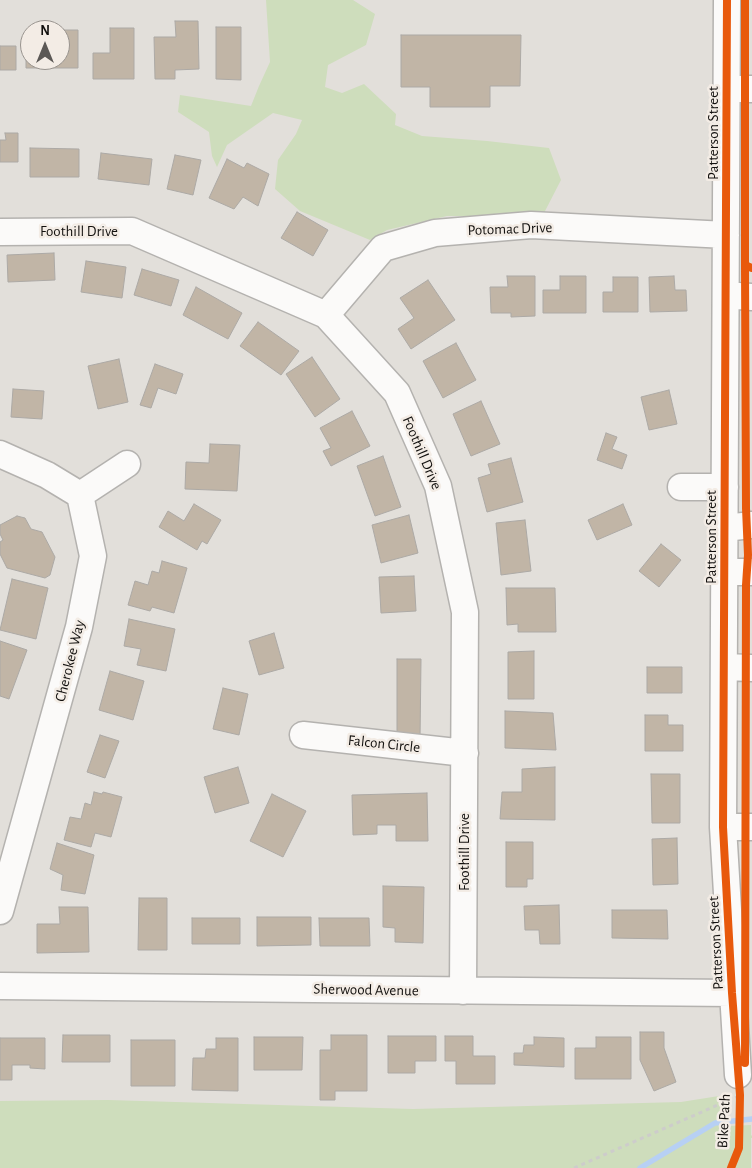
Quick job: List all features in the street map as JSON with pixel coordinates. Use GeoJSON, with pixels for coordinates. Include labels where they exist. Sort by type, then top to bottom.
{"type":"FeatureCollection","features":[{"type":"Feature","properties":{"kind":"street","name":"Patterson Street"},"geometry":{"type":"LineString","coordinates":[[728,0],[740,89],[726,235],[723,827],[732,993],[740,1086]]}},
{"type":"Feature","properties":{"kind":"street","name":"Potomac Drive"},"geometry":{"type":"LineString","coordinates":[[326,315],[383,248],[434,233],[532,225],[726,235]]}},
{"type":"Feature","properties":{"kind":"street","name":"Foothill Drive"},"geometry":{"type":"LineString","coordinates":[[0,232],[132,231],[326,315],[397,393],[438,486],[465,612],[463,991]]}},
{"type":"Feature","properties":{"kind":"street"},"geometry":{"type":"LineString","coordinates":[[726,295],[752,298]]}},
{"type":"Feature","properties":{"kind":"street"},"geometry":{"type":"LineString","coordinates":[[0,454],[47,475],[80,495],[127,464]]}},
{"type":"Feature","properties":{"kind":"street"},"geometry":{"type":"LineString","coordinates":[[681,487],[725,487]]}},
{"type":"Feature","properties":{"kind":"street","name":"Cherokee Way"},"geometry":{"type":"LineString","coordinates":[[0,911],[59,703],[81,618],[93,556],[80,495]]}},
{"type":"Feature","properties":{"kind":"street"},"geometry":{"type":"LineString","coordinates":[[725,528],[752,525]]}},
{"type":"Feature","properties":{"kind":"street"},"geometry":{"type":"LineString","coordinates":[[724,572],[752,572]]}},
{"type":"Feature","properties":{"kind":"street"},"geometry":{"type":"LineString","coordinates":[[724,668],[752,668]]}},
{"type":"Feature","properties":{"kind":"street","name":"Falcon Circle"},"geometry":{"type":"LineString","coordinates":[[303,735],[465,753]]}},
{"type":"Feature","properties":{"kind":"street"},"geometry":{"type":"LineString","coordinates":[[723,827],[752,827]]}},
{"type":"Feature","properties":{"kind":"street","name":"Sherwood Avenue"},"geometry":{"type":"LineString","coordinates":[[0,986],[732,993]]}},
{"type":"Feature","properties":{"kind":"path"},"geometry":{"type":"LineString","coordinates":[[574,1168],[740,1086]]}},
{"type":"Feature","properties":{"kind":"green space"},"geometry":{"type":"Polygon","coordinates":[[[266,0],[353,0],[375,14],[366,45],[328,65],[325,87],[342,93],[364,84],[396,114],[395,125],[422,136],[549,148],[561,180],[544,213],[527,216],[447,216],[387,230],[370,240],[300,211],[275,189],[278,160],[296,134],[302,120],[273,113],[227,145],[217,167],[212,156],[209,132],[178,112],[180,95],[251,106],[270,62],[266,0]]]}},
{"type":"Feature","properties":{"kind":"green space"},"geometry":{"type":"Polygon","coordinates":[[[719,1096],[727,1121],[729,1121],[729,1126],[751,1125],[751,1168],[0,1168],[0,1101],[108,1100],[413,1109],[681,1102],[719,1096]]]}},
{"type":"Feature","properties":{"kind":"building"},"geometry":{"type":"Polygon","coordinates":[[[175,21],[198,21],[199,69],[175,70],[175,79],[155,79],[154,37],[176,37],[175,21]]]}},
{"type":"Feature","properties":{"kind":"building"},"geometry":{"type":"Polygon","coordinates":[[[216,27],[241,27],[241,80],[216,79],[216,27]]]}},
{"type":"Feature","properties":{"kind":"building"},"geometry":{"type":"Polygon","coordinates":[[[110,28],[134,28],[134,79],[93,79],[93,53],[110,53],[110,28]]]}},
{"type":"Feature","properties":{"kind":"building"},"geometry":{"type":"Polygon","coordinates":[[[70,30],[78,30],[78,68],[70,68],[70,30]]]}},
{"type":"Feature","properties":{"kind":"building"},"geometry":{"type":"Polygon","coordinates":[[[401,35],[521,35],[520,86],[490,86],[490,107],[430,107],[430,87],[401,87],[401,35]]]}},
{"type":"Feature","properties":{"kind":"building"},"geometry":{"type":"Polygon","coordinates":[[[0,46],[16,46],[16,70],[0,70],[0,46]]]}},
{"type":"Feature","properties":{"kind":"building"},"geometry":{"type":"Polygon","coordinates":[[[5,133],[18,133],[18,162],[0,162],[0,140],[6,140],[5,133]]]}},
{"type":"Feature","properties":{"kind":"building"},"geometry":{"type":"Polygon","coordinates":[[[30,148],[79,149],[79,177],[30,177],[30,148]]]}},
{"type":"Feature","properties":{"kind":"building"},"geometry":{"type":"Polygon","coordinates":[[[101,153],[152,159],[149,185],[98,179],[101,153]]]}},
{"type":"Feature","properties":{"kind":"building"},"geometry":{"type":"Polygon","coordinates":[[[175,155],[201,160],[193,195],[167,189],[175,155]]]}},
{"type":"Feature","properties":{"kind":"building"},"geometry":{"type":"Polygon","coordinates":[[[227,159],[244,168],[247,163],[269,174],[258,206],[243,197],[234,209],[209,198],[227,159]]]}},
{"type":"Feature","properties":{"kind":"building"},"geometry":{"type":"Polygon","coordinates":[[[297,212],[328,230],[313,256],[281,238],[297,212]]]}},
{"type":"Feature","properties":{"kind":"building"},"geometry":{"type":"Polygon","coordinates":[[[54,253],[55,280],[8,282],[7,255],[54,253]]]}},
{"type":"Feature","properties":{"kind":"building"},"geometry":{"type":"Polygon","coordinates":[[[86,261],[126,267],[122,298],[81,292],[86,261]]]}},
{"type":"Feature","properties":{"kind":"building"},"geometry":{"type":"Polygon","coordinates":[[[142,269],[179,280],[171,306],[134,295],[142,269]]]}},
{"type":"Feature","properties":{"kind":"building"},"geometry":{"type":"Polygon","coordinates":[[[507,276],[535,276],[535,316],[511,317],[511,313],[491,313],[490,287],[508,287],[507,276]]]}},
{"type":"Feature","properties":{"kind":"building"},"geometry":{"type":"Polygon","coordinates":[[[560,276],[586,276],[586,313],[543,313],[543,290],[560,290],[560,276]]]}},
{"type":"Feature","properties":{"kind":"building"},"geometry":{"type":"Polygon","coordinates":[[[674,276],[675,290],[686,290],[687,311],[650,312],[649,277],[674,276]]]}},
{"type":"Feature","properties":{"kind":"building"},"geometry":{"type":"Polygon","coordinates":[[[613,277],[638,277],[638,312],[603,312],[603,292],[613,292],[613,277]]]}},
{"type":"Feature","properties":{"kind":"building"},"geometry":{"type":"Polygon","coordinates":[[[428,280],[455,320],[411,349],[398,329],[414,318],[400,298],[428,280]]]}},
{"type":"Feature","properties":{"kind":"building"},"geometry":{"type":"Polygon","coordinates":[[[196,287],[242,313],[228,339],[183,315],[196,287]]]}},
{"type":"Feature","properties":{"kind":"building"},"geometry":{"type":"Polygon","coordinates":[[[258,322],[299,351],[281,375],[240,346],[258,322]]]}},
{"type":"Feature","properties":{"kind":"building"},"geometry":{"type":"Polygon","coordinates":[[[456,343],[476,380],[443,398],[423,361],[456,343]]]}},
{"type":"Feature","properties":{"kind":"building"},"geometry":{"type":"Polygon","coordinates":[[[312,357],[340,399],[315,417],[286,374],[312,357]]]}},
{"type":"Feature","properties":{"kind":"building"},"geometry":{"type":"Polygon","coordinates":[[[119,359],[128,402],[98,409],[88,366],[119,359]]]}},
{"type":"Feature","properties":{"kind":"building"},"geometry":{"type":"Polygon","coordinates":[[[155,364],[183,374],[176,394],[158,388],[151,408],[140,405],[155,364]]]}},
{"type":"Feature","properties":{"kind":"building"},"geometry":{"type":"Polygon","coordinates":[[[13,389],[44,391],[42,419],[11,417],[13,389]]]}},
{"type":"Feature","properties":{"kind":"building"},"geometry":{"type":"Polygon","coordinates":[[[669,390],[677,424],[649,430],[641,397],[669,390]]]}},
{"type":"Feature","properties":{"kind":"building"},"geometry":{"type":"Polygon","coordinates":[[[481,401],[500,444],[471,456],[453,414],[481,401]]]}},
{"type":"Feature","properties":{"kind":"building"},"geometry":{"type":"Polygon","coordinates":[[[352,411],[370,446],[331,466],[323,451],[331,448],[320,428],[352,411]]]}},
{"type":"Feature","properties":{"kind":"building"},"geometry":{"type":"Polygon","coordinates":[[[606,433],[617,437],[612,449],[627,455],[622,469],[597,460],[606,433]]]}},
{"type":"Feature","properties":{"kind":"building"},"geometry":{"type":"Polygon","coordinates":[[[210,444],[240,445],[237,491],[185,489],[186,462],[209,463],[210,444]]]}},
{"type":"Feature","properties":{"kind":"building"},"geometry":{"type":"Polygon","coordinates":[[[383,456],[401,507],[375,516],[357,466],[383,456]]]}},
{"type":"Feature","properties":{"kind":"building"},"geometry":{"type":"Polygon","coordinates":[[[511,458],[523,502],[487,512],[478,478],[491,474],[488,464],[511,458]]]}},
{"type":"Feature","properties":{"kind":"building"},"geometry":{"type":"Polygon","coordinates":[[[194,504],[221,520],[207,544],[202,541],[197,550],[159,527],[168,511],[184,521],[194,504]]]}},
{"type":"Feature","properties":{"kind":"building"},"geometry":{"type":"Polygon","coordinates":[[[623,504],[632,525],[597,540],[588,520],[623,504]]]}},
{"type":"Feature","properties":{"kind":"building"},"geometry":{"type":"Polygon","coordinates":[[[409,515],[418,553],[381,563],[372,525],[409,515]]]}},
{"type":"Feature","properties":{"kind":"building"},"geometry":{"type":"Polygon","coordinates":[[[17,516],[25,518],[31,529],[42,532],[55,557],[50,575],[45,578],[7,568],[0,554],[0,542],[3,540],[0,534],[0,525],[17,516]]]}},
{"type":"Feature","properties":{"kind":"building"},"geometry":{"type":"Polygon","coordinates":[[[525,520],[531,571],[501,575],[496,523],[525,520]]]}},
{"type":"Feature","properties":{"kind":"building"},"geometry":{"type":"Polygon","coordinates":[[[661,544],[681,560],[659,587],[639,571],[661,544]]]}},
{"type":"Feature","properties":{"kind":"building"},"geometry":{"type":"Polygon","coordinates":[[[162,561],[187,568],[174,613],[152,607],[150,611],[128,605],[135,581],[148,585],[152,571],[159,573],[162,561]]]}},
{"type":"Feature","properties":{"kind":"building"},"geometry":{"type":"Polygon","coordinates":[[[414,576],[416,611],[381,613],[379,577],[414,576]]]}},
{"type":"Feature","properties":{"kind":"building"},"geometry":{"type":"Polygon","coordinates":[[[12,579],[48,588],[36,639],[0,630],[12,579]]]}},
{"type":"Feature","properties":{"kind":"building"},"geometry":{"type":"Polygon","coordinates":[[[506,588],[555,588],[556,632],[518,632],[518,624],[507,625],[506,588]]]}},
{"type":"Feature","properties":{"kind":"building"},"geometry":{"type":"Polygon","coordinates":[[[129,619],[175,629],[166,671],[137,665],[141,649],[124,646],[129,619]]]}},
{"type":"Feature","properties":{"kind":"building"},"geometry":{"type":"Polygon","coordinates":[[[274,633],[284,668],[259,675],[249,641],[274,633]]]}},
{"type":"Feature","properties":{"kind":"building"},"geometry":{"type":"Polygon","coordinates":[[[0,641],[27,650],[9,699],[0,696],[0,641]]]}},
{"type":"Feature","properties":{"kind":"building"},"geometry":{"type":"Polygon","coordinates":[[[534,651],[534,699],[508,699],[508,652],[534,651]]]}},
{"type":"Feature","properties":{"kind":"building"},"geometry":{"type":"Polygon","coordinates":[[[397,659],[421,659],[420,740],[397,740],[397,659]]]}},
{"type":"Feature","properties":{"kind":"building"},"geometry":{"type":"Polygon","coordinates":[[[647,667],[682,667],[682,693],[647,693],[647,667]]]}},
{"type":"Feature","properties":{"kind":"building"},"geometry":{"type":"Polygon","coordinates":[[[110,671],[144,681],[133,720],[99,710],[110,671]]]}},
{"type":"Feature","properties":{"kind":"building"},"geometry":{"type":"Polygon","coordinates":[[[223,688],[248,694],[239,735],[213,729],[223,688]]]}},
{"type":"Feature","properties":{"kind":"building"},"geometry":{"type":"Polygon","coordinates":[[[505,711],[553,713],[556,750],[505,748],[505,711]]]}},
{"type":"Feature","properties":{"kind":"building"},"geometry":{"type":"Polygon","coordinates":[[[645,715],[668,715],[668,725],[683,725],[683,751],[645,751],[645,715]]]}},
{"type":"Feature","properties":{"kind":"building"},"geometry":{"type":"Polygon","coordinates":[[[100,735],[119,741],[105,778],[87,772],[100,735]]]}},
{"type":"Feature","properties":{"kind":"building"},"geometry":{"type":"Polygon","coordinates":[[[238,767],[249,803],[215,813],[204,777],[238,767]]]}},
{"type":"Feature","properties":{"kind":"building"},"geometry":{"type":"Polygon","coordinates":[[[555,767],[555,820],[500,819],[502,792],[522,792],[522,769],[555,767]]]}},
{"type":"Feature","properties":{"kind":"building"},"geometry":{"type":"Polygon","coordinates":[[[651,774],[680,774],[680,823],[652,823],[651,774]]]}},
{"type":"Feature","properties":{"kind":"building"},"geometry":{"type":"Polygon","coordinates":[[[94,792],[102,794],[103,792],[122,797],[111,837],[95,833],[91,847],[64,840],[70,817],[81,819],[85,803],[91,805],[94,792]]]}},
{"type":"Feature","properties":{"kind":"building"},"geometry":{"type":"Polygon","coordinates":[[[427,793],[428,841],[396,841],[396,825],[377,825],[377,834],[353,835],[352,795],[427,793]]]}},
{"type":"Feature","properties":{"kind":"building"},"geometry":{"type":"Polygon","coordinates":[[[272,794],[306,811],[283,857],[250,841],[272,794]]]}},
{"type":"Feature","properties":{"kind":"building"},"geometry":{"type":"Polygon","coordinates":[[[677,838],[678,884],[653,885],[652,839],[677,838]]]}},
{"type":"Feature","properties":{"kind":"building"},"geometry":{"type":"Polygon","coordinates":[[[506,842],[533,842],[533,879],[527,879],[527,887],[506,887],[506,842]]]}},
{"type":"Feature","properties":{"kind":"building"},"geometry":{"type":"Polygon","coordinates":[[[57,843],[94,855],[85,894],[61,890],[63,875],[50,869],[57,843]]]}},
{"type":"Feature","properties":{"kind":"building"},"geometry":{"type":"Polygon","coordinates":[[[383,886],[424,887],[423,943],[395,942],[395,928],[383,927],[383,886]]]}},
{"type":"Feature","properties":{"kind":"building"},"geometry":{"type":"Polygon","coordinates":[[[139,898],[167,898],[167,950],[138,950],[139,898]]]}},
{"type":"Feature","properties":{"kind":"building"},"geometry":{"type":"Polygon","coordinates":[[[559,905],[560,944],[540,944],[539,930],[525,930],[524,906],[559,905]]]}},
{"type":"Feature","properties":{"kind":"building"},"geometry":{"type":"Polygon","coordinates":[[[59,907],[88,907],[89,952],[37,953],[37,924],[60,924],[59,907]]]}},
{"type":"Feature","properties":{"kind":"building"},"geometry":{"type":"Polygon","coordinates":[[[612,910],[667,910],[668,939],[612,938],[612,910]]]}},
{"type":"Feature","properties":{"kind":"building"},"geometry":{"type":"Polygon","coordinates":[[[257,917],[311,917],[311,945],[257,946],[257,917]]]}},
{"type":"Feature","properties":{"kind":"building"},"geometry":{"type":"Polygon","coordinates":[[[192,918],[240,918],[240,944],[192,944],[192,918]]]}},
{"type":"Feature","properties":{"kind":"building"},"geometry":{"type":"Polygon","coordinates":[[[319,918],[369,918],[370,946],[320,946],[319,918]]]}},
{"type":"Feature","properties":{"kind":"building"},"geometry":{"type":"Polygon","coordinates":[[[640,1032],[664,1032],[664,1048],[676,1082],[654,1091],[640,1060],[640,1032]]]}},
{"type":"Feature","properties":{"kind":"building"},"geometry":{"type":"Polygon","coordinates":[[[63,1035],[110,1035],[110,1062],[62,1062],[63,1035]]]}},
{"type":"Feature","properties":{"kind":"building"},"geometry":{"type":"Polygon","coordinates":[[[331,1035],[367,1035],[367,1091],[335,1091],[335,1100],[320,1100],[320,1050],[331,1050],[331,1035]]]}},
{"type":"Feature","properties":{"kind":"building"},"geometry":{"type":"Polygon","coordinates":[[[388,1036],[436,1036],[436,1061],[415,1061],[415,1073],[388,1073],[388,1036]]]}},
{"type":"Feature","properties":{"kind":"building"},"geometry":{"type":"Polygon","coordinates":[[[445,1036],[473,1036],[473,1056],[495,1056],[495,1084],[456,1084],[456,1061],[445,1061],[445,1036]]]}},
{"type":"Feature","properties":{"kind":"building"},"geometry":{"type":"Polygon","coordinates":[[[254,1037],[303,1037],[302,1070],[254,1070],[254,1037]]]}},
{"type":"Feature","properties":{"kind":"building"},"geometry":{"type":"Polygon","coordinates":[[[534,1037],[564,1038],[564,1067],[514,1065],[514,1053],[523,1053],[524,1045],[534,1045],[534,1037]]]}},
{"type":"Feature","properties":{"kind":"building"},"geometry":{"type":"Polygon","coordinates":[[[596,1037],[631,1037],[631,1079],[575,1079],[575,1048],[596,1048],[596,1037]]]}},
{"type":"Feature","properties":{"kind":"building"},"geometry":{"type":"Polygon","coordinates":[[[0,1038],[45,1038],[45,1069],[30,1068],[30,1065],[12,1065],[12,1080],[0,1080],[0,1038]]]}},
{"type":"Feature","properties":{"kind":"building"},"geometry":{"type":"Polygon","coordinates":[[[216,1038],[238,1038],[238,1091],[192,1090],[193,1058],[205,1058],[206,1049],[216,1049],[216,1038]]]}},
{"type":"Feature","properties":{"kind":"building"},"geometry":{"type":"Polygon","coordinates":[[[131,1040],[175,1040],[175,1086],[131,1086],[131,1040]]]}},
{"type":"Feature","properties":{"kind":"waterway"},"geometry":{"type":"LineString","coordinates":[[640,1168],[715,1123],[752,1119]]}},
{"type":"Feature","properties":{"kind":"cycle path","name":"Bike Path"},"geometry":{"type":"LineString","coordinates":[[727,0],[723,827],[732,993],[740,1095],[739,1148],[731,1168]]}},
{"type":"Feature","properties":{"kind":"cycle path"},"geometry":{"type":"LineString","coordinates":[[745,0],[745,265],[752,268]]}},
{"type":"Feature","properties":{"kind":"cycle path"},"geometry":{"type":"LineString","coordinates":[[745,265],[746,508],[748,555],[746,585],[745,1063]]}}]}
